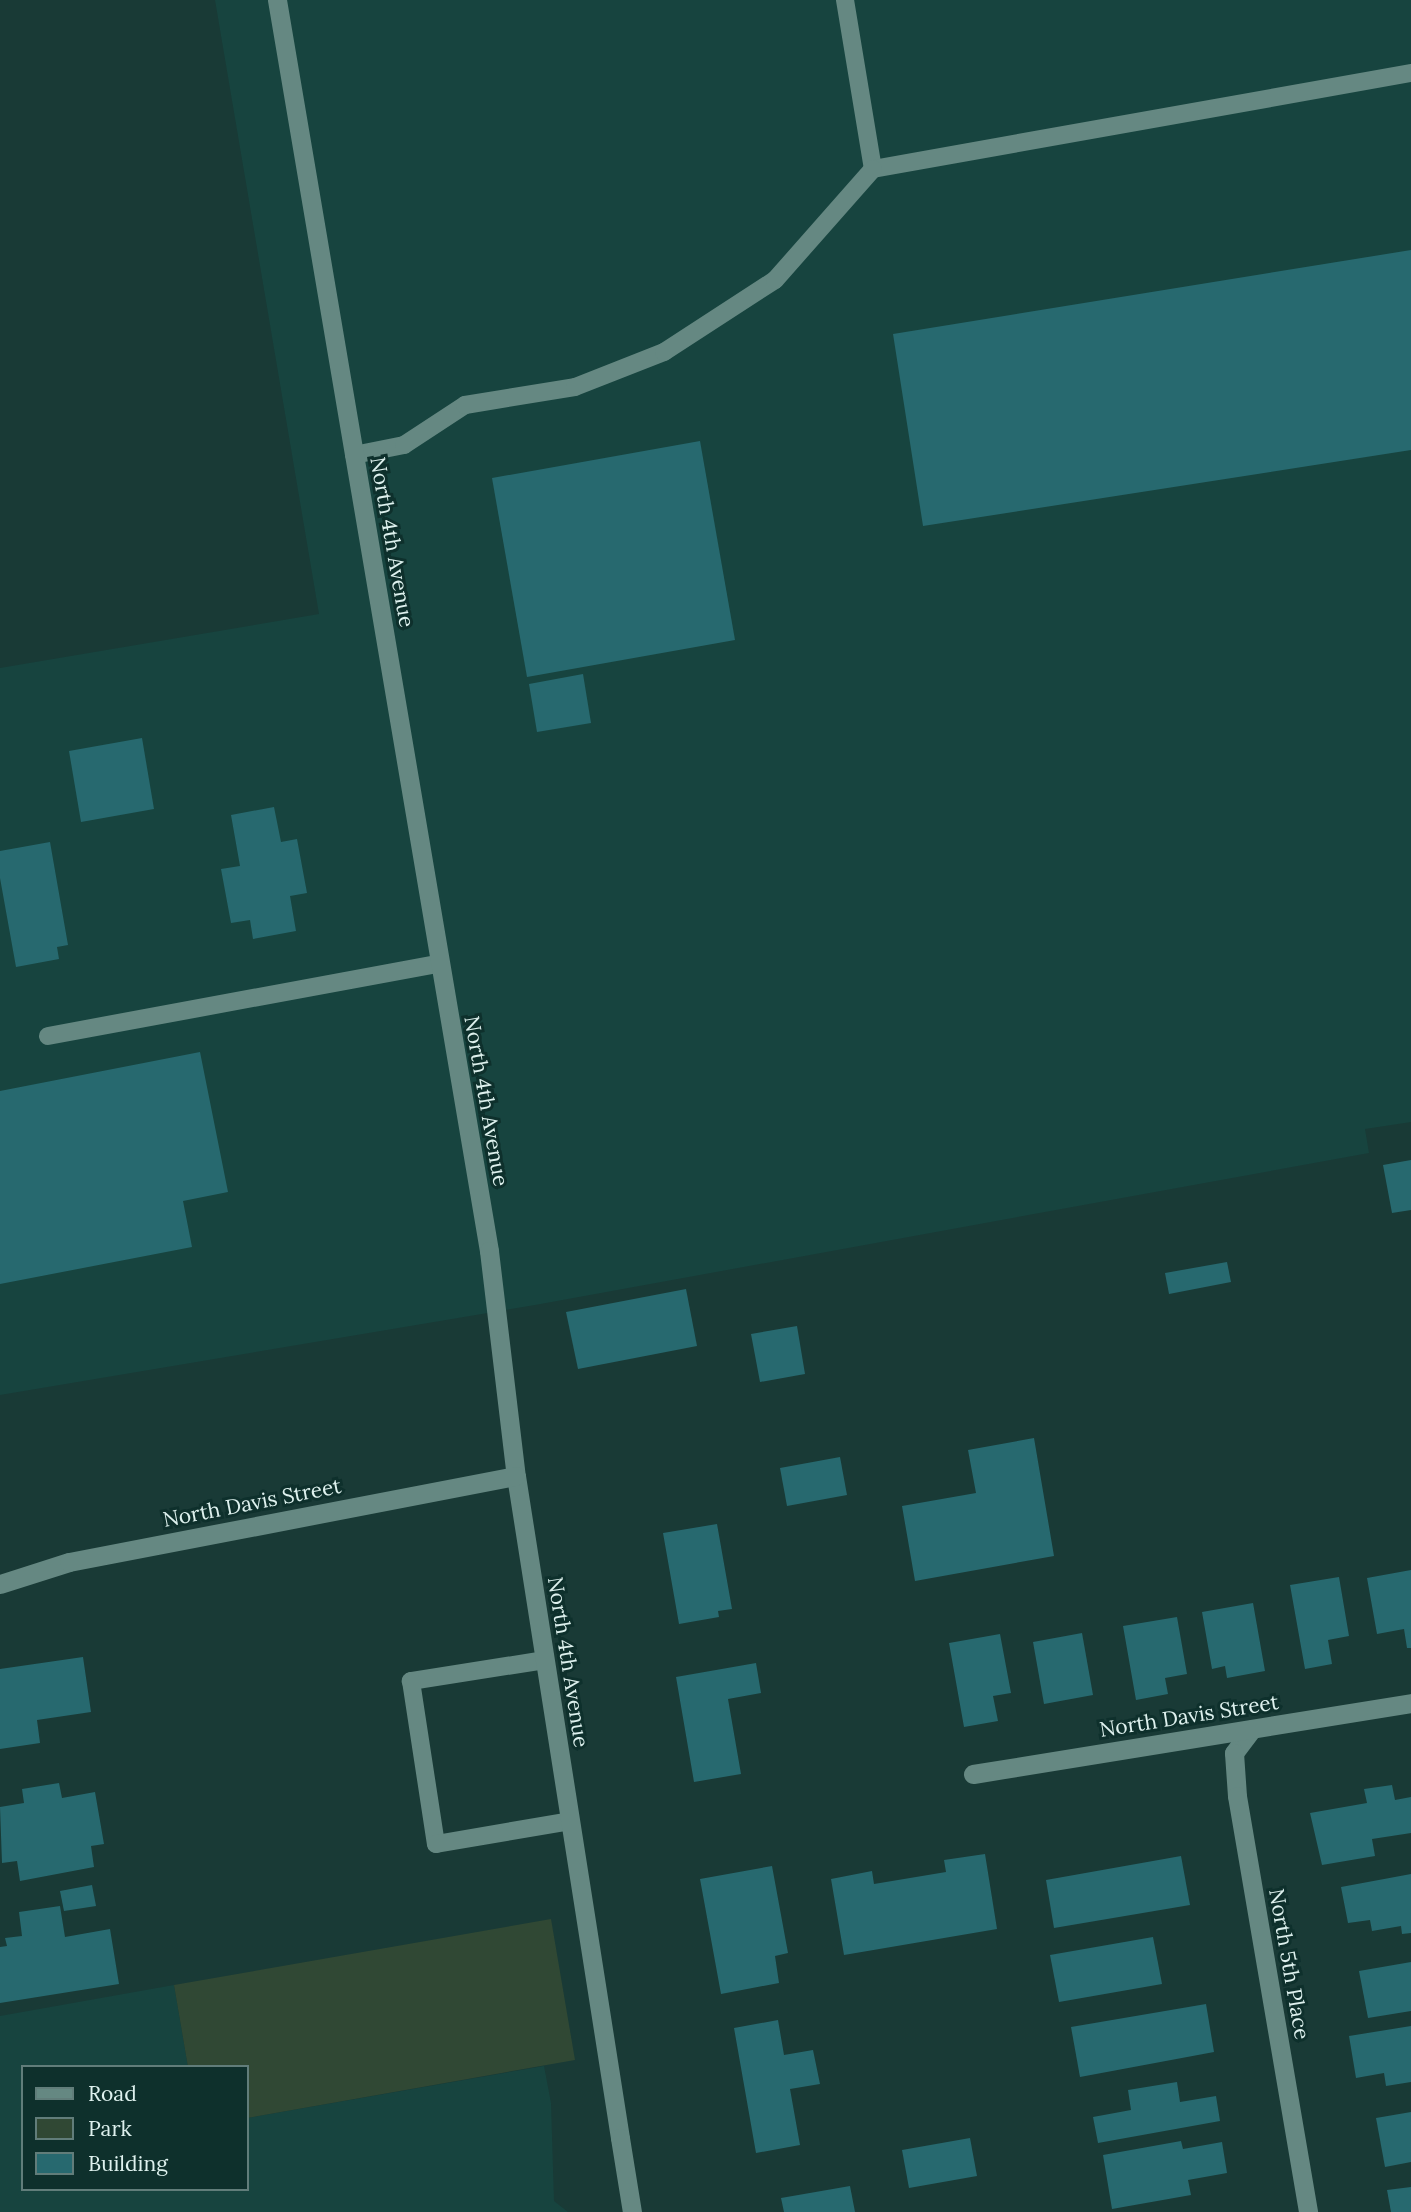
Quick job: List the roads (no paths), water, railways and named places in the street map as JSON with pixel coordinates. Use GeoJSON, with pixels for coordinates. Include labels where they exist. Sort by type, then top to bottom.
{"type":"FeatureCollection","features":[{"type":"Feature","properties":{"kind":"street","name":"North 4th Avenue"},"geometry":{"type":"LineString","coordinates":[[277,0],[489,1251],[516,1476],[632,2212]]}},
{"type":"Feature","properties":{"kind":"street","name":"North Davis Street"},"geometry":{"type":"LineString","coordinates":[[0,1584],[69,1562],[516,1476]]}},
{"type":"Feature","properties":{"kind":"street","name":"North Davis Street"},"geometry":{"type":"LineString","coordinates":[[973,1774],[1411,1703]]}},
{"type":"Feature","properties":{"kind":"street","name":"North 5th Place"},"geometry":{"type":"LineString","coordinates":[[1252,1729],[1234,1753],[1237,1796],[1308,2212]]}},
{"type":"Feature","properties":{"kind":"lane"},"geometry":{"type":"LineString","coordinates":[[845,0],[873,169]]}},
{"type":"Feature","properties":{"kind":"lane"},"geometry":{"type":"LineString","coordinates":[[354,455],[404,445],[465,405],[575,387],[664,352],[775,280],[873,169],[1411,73]]}},
{"type":"Feature","properties":{"kind":"lane"},"geometry":{"type":"LineString","coordinates":[[48,1036],[440,962]]}},
{"type":"Feature","properties":{"kind":"lane"},"geometry":{"type":"LineString","coordinates":[[545,1660],[411,1681],[436,1844],[570,1821]]}}]}
